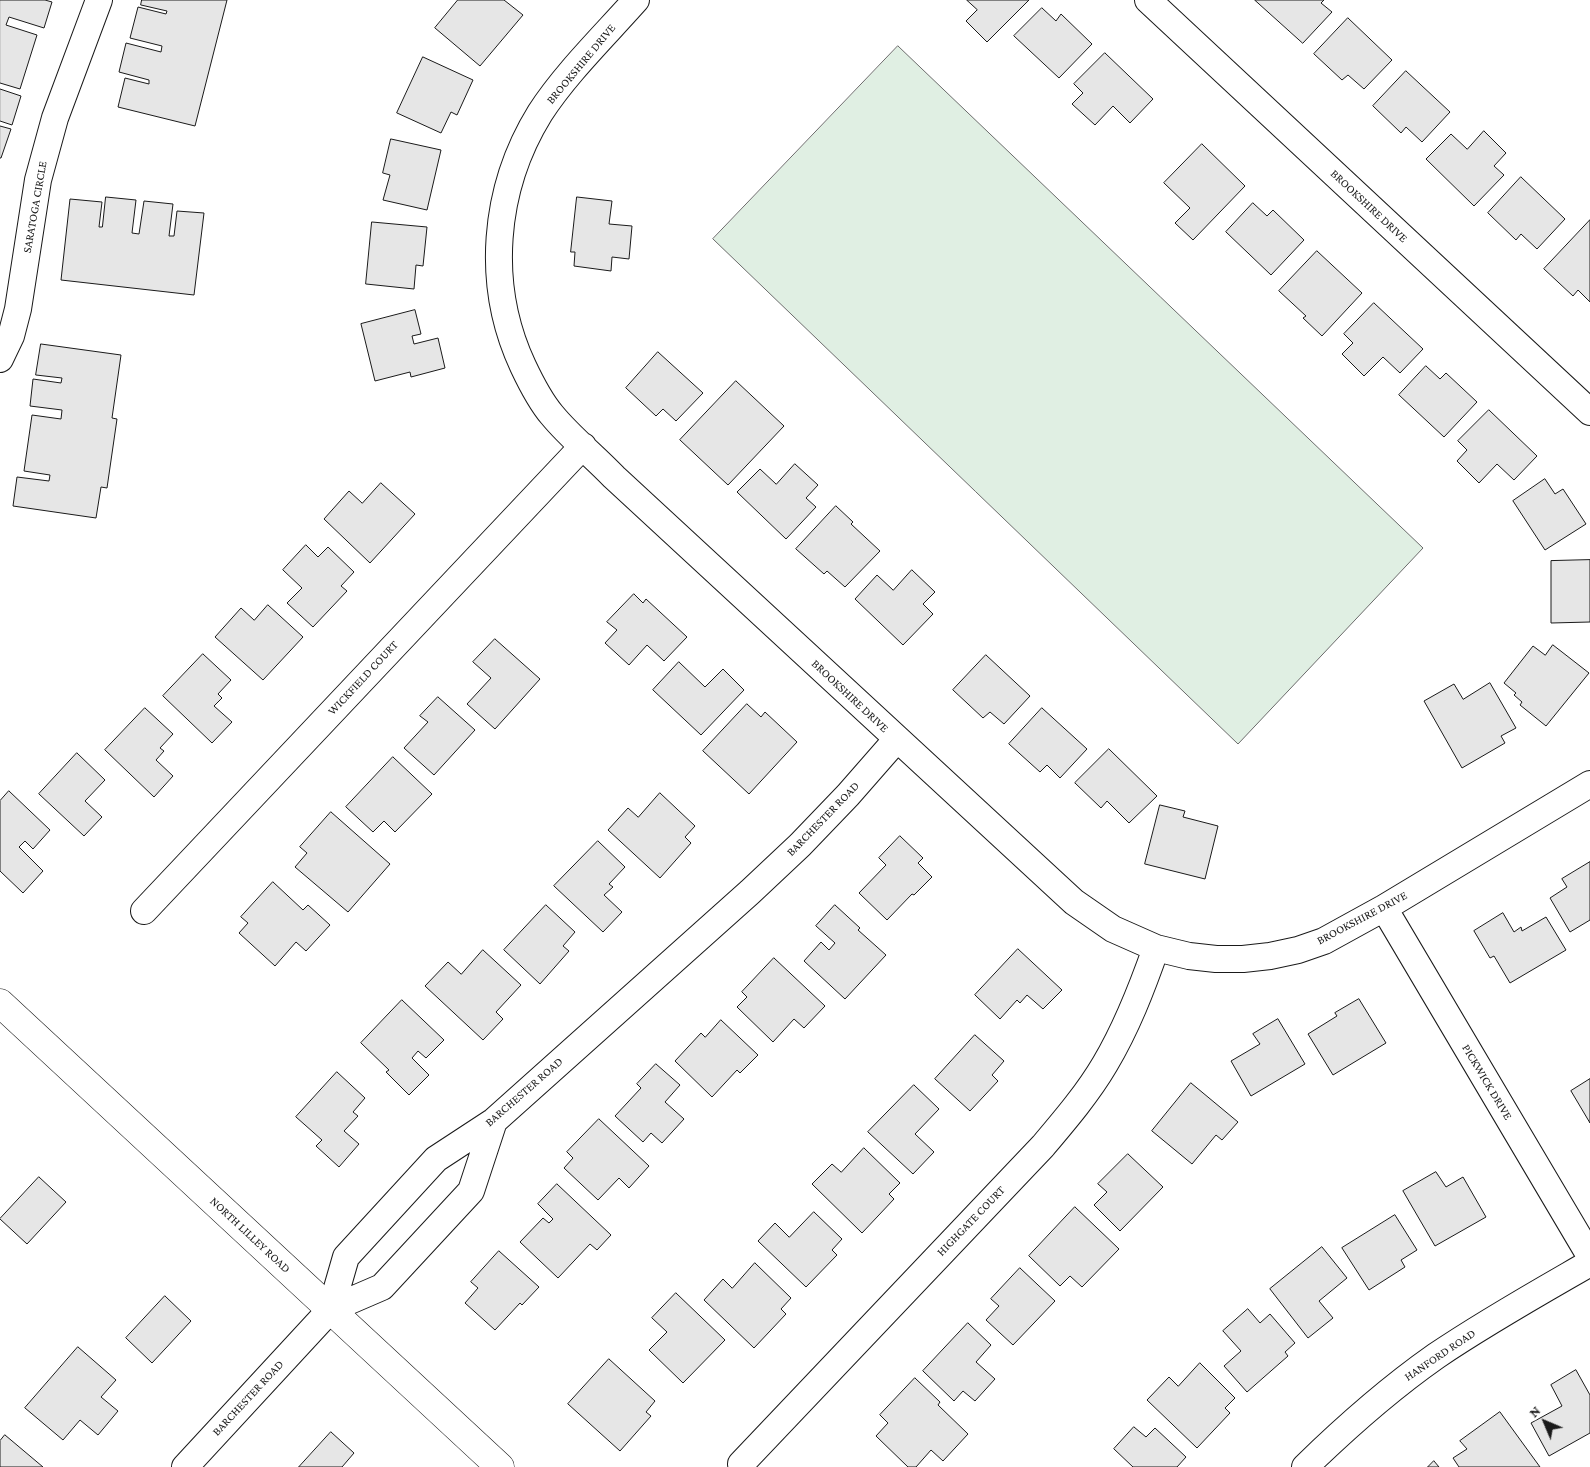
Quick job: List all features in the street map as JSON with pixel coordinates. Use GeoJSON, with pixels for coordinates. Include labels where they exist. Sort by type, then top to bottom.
{"type":"FeatureCollection","features":[{"type":"Feature","properties":{"kind":"street","name":"SARATOGA CIRCLE"},"geometry":{"type":"LineString","coordinates":[[0,359],[11,336],[18,309],[38,180],[55,118],[99,0]]}},
{"type":"Feature","properties":{"kind":"street","name":"BROOKSHIRE DRIVE"},"geometry":{"type":"LineString","coordinates":[[636,0],[565,81],[542,111],[527,136],[512,171],[501,217],[498,265],[502,304],[515,349],[531,383],[552,415],[614,477],[1074,902],[1112,929],[1156,948],[1189,956],[1243,959],[1298,950],[1324,941],[1384,908],[1590,784]]}},
{"type":"Feature","properties":{"kind":"street","name":"BROOKSHIRE DRIVE"},"geometry":{"type":"LineString","coordinates":[[1148,0],[1590,412]]}},
{"type":"Feature","properties":{"kind":"street","name":"WICKFIELD COURT"},"geometry":{"type":"LineString","coordinates":[[144,911],[583,446]]}},
{"type":"Feature","properties":{"kind":"street","name":"BARCHESTER ROAD"},"geometry":{"type":"LineString","coordinates":[[185,1467],[331,1309],[346,1257],[353,1247],[436,1159],[494,1121],[750,892],[821,823],[897,739]]}},
{"type":"Feature","properties":{"kind":"street","name":"PICKWICK DRIVE"},"geometry":{"type":"LineString","coordinates":[[1384,908],[1590,1256]]}},
{"type":"Feature","properties":{"kind":"street","name":"HIGHGATE COURT"},"geometry":{"type":"LineString","coordinates":[[741,1464],[1043,1146],[1076,1107],[1105,1065],[1123,1031],[1143,985],[1156,948]]}},
{"type":"Feature","properties":{"kind":"street","name":"NORTH LILLEY ROAD"},"geometry":{"type":"LineString","coordinates":[[0,1003],[500,1467]]}},
{"type":"Feature","properties":{"kind":"street"},"geometry":{"type":"LineString","coordinates":[[331,1309],[382,1287],[471,1191],[494,1121]]}},
{"type":"Feature","properties":{"kind":"street","name":"HANFORD ROAD"},"geometry":{"type":"LineString","coordinates":[[1305,1467],[1341,1431],[1394,1387],[1436,1356],[1590,1263]]}},
{"type":"Feature","properties":{"kind":"green space"},"geometry":{"type":"Polygon","coordinates":[[[898,46],[1423,548],[1238,744],[713,239],[898,46]]]}},
{"type":"Feature","properties":{"kind":"building"},"geometry":{"type":"Polygon","coordinates":[[[0,0],[45,0],[52,2],[44,28],[9,17],[6,25],[37,35],[20,89],[0,83],[0,0]]]}},
{"type":"Feature","properties":{"kind":"building"},"geometry":{"type":"Polygon","coordinates":[[[142,0],[227,0],[195,126],[118,107],[125,78],[149,84],[149,80],[119,72],[126,43],[161,52],[162,46],[130,38],[138,7],[166,14],[167,11],[141,5],[142,0]]]}},
{"type":"Feature","properties":{"kind":"building"},"geometry":{"type":"Polygon","coordinates":[[[458,0],[504,0],[523,15],[480,66],[435,28],[458,0]]]}},
{"type":"Feature","properties":{"kind":"building"},"geometry":{"type":"Polygon","coordinates":[[[967,0],[1029,0],[987,42],[966,21],[977,10],[967,0]]]}},
{"type":"Feature","properties":{"kind":"building"},"geometry":{"type":"Polygon","coordinates":[[[1255,0],[1324,0],[1321,3],[1332,12],[1303,43],[1255,0]]]}},
{"type":"Feature","properties":{"kind":"building"},"geometry":{"type":"Polygon","coordinates":[[[1042,8],[1056,21],[1061,14],[1092,44],[1059,78],[1014,36],[1042,8]]]}},
{"type":"Feature","properties":{"kind":"building"},"geometry":{"type":"Polygon","coordinates":[[[1348,18],[1392,60],[1364,89],[1348,75],[1342,80],[1314,54],[1348,18]]]}},
{"type":"Feature","properties":{"kind":"building"},"geometry":{"type":"Polygon","coordinates":[[[1105,53],[1153,99],[1130,123],[1113,106],[1095,125],[1072,104],[1083,93],[1074,84],[1105,53]]]}},
{"type":"Feature","properties":{"kind":"building"},"geometry":{"type":"Polygon","coordinates":[[[423,57],[473,80],[457,115],[451,112],[441,133],[397,113],[423,57]]]}},
{"type":"Feature","properties":{"kind":"building"},"geometry":{"type":"Polygon","coordinates":[[[1406,71],[1450,112],[1422,142],[1406,127],[1401,133],[1373,106],[1406,71]]]}},
{"type":"Feature","properties":{"kind":"building"},"geometry":{"type":"Polygon","coordinates":[[[0,89],[21,96],[12,125],[0,121],[0,89]]]}},
{"type":"Feature","properties":{"kind":"building"},"geometry":{"type":"Polygon","coordinates":[[[0,126],[11,129],[1,158],[0,158],[0,126]]]}},
{"type":"Feature","properties":{"kind":"building"},"geometry":{"type":"Polygon","coordinates":[[[1484,131],[1506,153],[1494,166],[1504,175],[1474,206],[1426,159],[1451,134],[1467,149],[1484,131]]]}},
{"type":"Feature","properties":{"kind":"building"},"geometry":{"type":"Polygon","coordinates":[[[391,139],[441,150],[427,210],[383,200],[390,175],[383,173],[391,139]]]}},
{"type":"Feature","properties":{"kind":"building"},"geometry":{"type":"Polygon","coordinates":[[[1202,144],[1245,186],[1193,240],[1175,223],[1190,208],[1164,183],[1202,144]]]}},
{"type":"Feature","properties":{"kind":"building"},"geometry":{"type":"Polygon","coordinates":[[[1521,177],[1565,219],[1537,249],[1521,234],[1516,240],[1488,213],[1521,177]]]}},
{"type":"Feature","properties":{"kind":"building"},"geometry":{"type":"Polygon","coordinates":[[[106,197],[136,200],[132,233],[139,234],[144,201],[173,204],[169,236],[174,236],[177,211],[204,213],[194,295],[61,280],[70,199],[102,202],[99,227],[102,227],[106,197]]]}},
{"type":"Feature","properties":{"kind":"building"},"geometry":{"type":"Polygon","coordinates":[[[577,197],[612,201],[609,224],[632,226],[629,259],[612,257],[611,271],[574,266],[575,252],[571,252],[577,197]]]}},
{"type":"Feature","properties":{"kind":"building"},"geometry":{"type":"Polygon","coordinates":[[[1253,203],[1267,216],[1273,210],[1304,240],[1271,275],[1226,232],[1253,203]]]}},
{"type":"Feature","properties":{"kind":"building"},"geometry":{"type":"Polygon","coordinates":[[[1590,220],[1590,302],[1578,290],[1573,296],[1544,269],[1590,220]]]}},
{"type":"Feature","properties":{"kind":"building"},"geometry":{"type":"Polygon","coordinates":[[[372,222],[427,227],[423,266],[416,265],[414,289],[366,284],[372,222]]]}},
{"type":"Feature","properties":{"kind":"building"},"geometry":{"type":"Polygon","coordinates":[[[1317,251],[1362,293],[1322,336],[1303,318],[1306,316],[1279,291],[1317,251]]]}},
{"type":"Feature","properties":{"kind":"building"},"geometry":{"type":"Polygon","coordinates":[[[1374,303],[1423,349],[1400,373],[1383,357],[1364,376],[1342,354],[1353,343],[1344,334],[1374,303]]]}},
{"type":"Feature","properties":{"kind":"building"},"geometry":{"type":"Polygon","coordinates":[[[415,310],[421,334],[412,336],[414,344],[438,338],[445,368],[411,377],[410,372],[375,381],[361,324],[415,310]]]}},
{"type":"Feature","properties":{"kind":"building"},"geometry":{"type":"Polygon","coordinates":[[[41,344],[121,355],[112,418],[117,419],[107,488],[101,487],[96,518],[13,506],[17,477],[49,481],[50,475],[24,471],[32,415],[61,419],[62,410],[30,406],[33,379],[61,383],[62,378],[36,375],[41,344]]]}},
{"type":"Feature","properties":{"kind":"building"},"geometry":{"type":"Polygon","coordinates":[[[658,352],[703,393],[676,421],[663,409],[656,416],[626,388],[658,352]]]}},
{"type":"Feature","properties":{"kind":"building"},"geometry":{"type":"Polygon","coordinates":[[[1426,366],[1440,379],[1446,373],[1477,402],[1444,437],[1399,395],[1426,366]]]}},
{"type":"Feature","properties":{"kind":"building"},"geometry":{"type":"Polygon","coordinates":[[[736,381],[784,426],[728,485],[680,440],[736,381]]]}},
{"type":"Feature","properties":{"kind":"building"},"geometry":{"type":"Polygon","coordinates":[[[1489,410],[1537,456],[1514,480],[1497,464],[1479,483],[1457,461],[1467,450],[1458,441],[1489,410]]]}},
{"type":"Feature","properties":{"kind":"building"},"geometry":{"type":"Polygon","coordinates":[[[795,464],[818,485],[806,498],[816,507],[786,539],[737,492],[760,469],[776,484],[795,464]]]}},
{"type":"Feature","properties":{"kind":"building"},"geometry":{"type":"Polygon","coordinates":[[[1545,479],[1555,494],[1563,489],[1586,524],[1545,550],[1513,501],[1545,479]]]}},
{"type":"Feature","properties":{"kind":"building"},"geometry":{"type":"Polygon","coordinates":[[[381,483],[415,514],[370,563],[324,519],[349,491],[362,503],[381,483]]]}},
{"type":"Feature","properties":{"kind":"building"},"geometry":{"type":"Polygon","coordinates":[[[836,506],[853,522],[851,524],[880,551],[845,587],[827,571],[824,574],[796,549],[836,506]]]}},
{"type":"Feature","properties":{"kind":"building"},"geometry":{"type":"Polygon","coordinates":[[[306,545],[318,557],[328,547],[354,572],[341,586],[347,591],[313,627],[287,603],[302,588],[283,570],[306,545]]]}},
{"type":"Feature","properties":{"kind":"building"},"geometry":{"type":"Polygon","coordinates":[[[1590,560],[1590,622],[1551,623],[1551,561],[1590,560]]]}},
{"type":"Feature","properties":{"kind":"building"},"geometry":{"type":"Polygon","coordinates":[[[912,570],[935,592],[923,604],[933,614],[903,645],[855,599],[877,575],[893,590],[912,570]]]}},
{"type":"Feature","properties":{"kind":"building"},"geometry":{"type":"Polygon","coordinates":[[[634,594],[643,603],[646,599],[687,637],[664,661],[647,645],[629,665],[605,643],[617,630],[607,622],[634,594]]]}},
{"type":"Feature","properties":{"kind":"building"},"geometry":{"type":"Polygon","coordinates":[[[268,605],[303,637],[263,680],[215,637],[241,608],[254,620],[268,605]]]}},
{"type":"Feature","properties":{"kind":"building"},"geometry":{"type":"Polygon","coordinates":[[[495,639],[540,679],[495,729],[467,704],[491,678],[473,662],[495,639]]]}},
{"type":"Feature","properties":{"kind":"building"},"geometry":{"type":"Polygon","coordinates":[[[1553,645],[1589,673],[1546,726],[1520,705],[1522,702],[1514,695],[1516,693],[1504,683],[1533,646],[1545,655],[1553,645]]]}},
{"type":"Feature","properties":{"kind":"building"},"geometry":{"type":"Polygon","coordinates":[[[203,654],[231,680],[218,694],[222,698],[214,706],[232,722],[212,743],[163,696],[203,654]]]}},
{"type":"Feature","properties":{"kind":"building"},"geometry":{"type":"Polygon","coordinates":[[[986,655],[1030,696],[1004,724],[990,712],[983,718],[953,690],[986,655]]]}},
{"type":"Feature","properties":{"kind":"building"},"geometry":{"type":"Polygon","coordinates":[[[679,662],[705,687],[723,669],[744,690],[701,735],[653,690],[679,662]]]}},
{"type":"Feature","properties":{"kind":"building"},"geometry":{"type":"Polygon","coordinates":[[[1490,683],[1516,728],[1501,736],[1505,743],[1462,768],[1424,701],[1454,684],[1463,699],[1490,683]]]}},
{"type":"Feature","properties":{"kind":"building"},"geometry":{"type":"Polygon","coordinates":[[[438,697],[475,730],[434,775],[404,748],[428,722],[420,716],[438,697]]]}},
{"type":"Feature","properties":{"kind":"building"},"geometry":{"type":"Polygon","coordinates":[[[747,704],[761,717],[765,712],[797,742],[749,794],[703,751],[747,704]]]}},
{"type":"Feature","properties":{"kind":"building"},"geometry":{"type":"Polygon","coordinates":[[[145,708],[173,734],[160,748],[164,751],[156,760],[173,776],[154,797],[105,750],[145,708]]]}},
{"type":"Feature","properties":{"kind":"building"},"geometry":{"type":"Polygon","coordinates":[[[1042,708],[1087,749],[1060,778],[1047,765],[1040,772],[1009,744],[1042,708]]]}},
{"type":"Feature","properties":{"kind":"building"},"geometry":{"type":"Polygon","coordinates":[[[1109,749],[1157,796],[1129,823],[1107,801],[1101,808],[1075,783],[1109,749]]]}},
{"type":"Feature","properties":{"kind":"building"},"geometry":{"type":"Polygon","coordinates":[[[77,753],[105,780],[85,801],[102,817],[84,836],[39,794],[77,753]]]}},
{"type":"Feature","properties":{"kind":"building"},"geometry":{"type":"Polygon","coordinates":[[[393,757],[432,794],[395,832],[384,821],[373,832],[346,807],[393,757]]]}},
{"type":"Feature","properties":{"kind":"building"},"geometry":{"type":"Polygon","coordinates":[[[9,791],[50,830],[33,849],[25,841],[19,847],[43,871],[23,893],[0,871],[0,801],[9,791]]]}},
{"type":"Feature","properties":{"kind":"building"},"geometry":{"type":"Polygon","coordinates":[[[660,793],[695,826],[685,837],[691,843],[660,878],[608,830],[628,808],[638,817],[660,793]]]}},
{"type":"Feature","properties":{"kind":"building"},"geometry":{"type":"Polygon","coordinates":[[[1160,805],[1185,811],[1183,817],[1218,826],[1205,879],[1145,864],[1160,805]]]}},
{"type":"Feature","properties":{"kind":"building"},"geometry":{"type":"Polygon","coordinates":[[[331,812],[390,864],[348,912],[295,867],[307,853],[300,847],[331,812]]]}},
{"type":"Feature","properties":{"kind":"building"},"geometry":{"type":"Polygon","coordinates":[[[900,836],[923,858],[918,863],[932,877],[914,895],[912,894],[887,920],[859,893],[886,865],[879,858],[900,836]]]}},
{"type":"Feature","properties":{"kind":"building"},"geometry":{"type":"Polygon","coordinates":[[[598,841],[625,867],[609,884],[613,887],[604,895],[622,912],[603,932],[554,886],[598,841]]]}},
{"type":"Feature","properties":{"kind":"building"},"geometry":{"type":"Polygon","coordinates":[[[1590,862],[1590,920],[1570,932],[1550,898],[1567,887],[1562,879],[1590,862]]]}},
{"type":"Feature","properties":{"kind":"building"},"geometry":{"type":"Polygon","coordinates":[[[273,882],[303,910],[308,905],[330,925],[306,951],[296,942],[275,966],[239,933],[248,923],[241,917],[273,882]]]}},
{"type":"Feature","properties":{"kind":"building"},"geometry":{"type":"Polygon","coordinates":[[[546,905],[575,932],[563,946],[569,951],[540,984],[504,950],[546,905]]]}},
{"type":"Feature","properties":{"kind":"building"},"geometry":{"type":"Polygon","coordinates":[[[835,905],[860,928],[858,930],[886,955],[845,999],[804,961],[821,942],[829,950],[835,943],[816,926],[835,905]]]}},
{"type":"Feature","properties":{"kind":"building"},"geometry":{"type":"Polygon","coordinates":[[[1503,913],[1514,932],[1521,927],[1522,931],[1546,917],[1566,950],[1510,983],[1494,956],[1490,958],[1474,931],[1503,913]]]}},
{"type":"Feature","properties":{"kind":"building"},"geometry":{"type":"Polygon","coordinates":[[[1018,949],[1062,990],[1043,1009],[1027,995],[1020,1003],[1017,1000],[1000,1019],[975,995],[1018,949]]]}},
{"type":"Feature","properties":{"kind":"building"},"geometry":{"type":"Polygon","coordinates":[[[483,950],[521,985],[496,1012],[503,1019],[483,1040],[425,986],[448,962],[461,974],[483,950]]]}},
{"type":"Feature","properties":{"kind":"building"},"geometry":{"type":"Polygon","coordinates":[[[774,958],[825,1006],[804,1028],[794,1019],[773,1042],[737,1007],[747,997],[742,992],[774,958]]]}},
{"type":"Feature","properties":{"kind":"building"},"geometry":{"type":"Polygon","coordinates":[[[1359,999],[1386,1043],[1333,1075],[1308,1034],[1337,1016],[1335,1013],[1359,999]]]}},
{"type":"Feature","properties":{"kind":"building"},"geometry":{"type":"Polygon","coordinates":[[[402,1000],[444,1040],[426,1058],[418,1051],[412,1058],[429,1075],[409,1095],[386,1072],[389,1070],[361,1043],[402,1000]]]}},
{"type":"Feature","properties":{"kind":"building"},"geometry":{"type":"Polygon","coordinates":[[[1278,1019],[1305,1064],[1251,1096],[1231,1061],[1260,1044],[1253,1034],[1278,1019]]]}},
{"type":"Feature","properties":{"kind":"building"},"geometry":{"type":"Polygon","coordinates":[[[721,1020],[758,1055],[740,1073],[737,1070],[712,1097],[675,1061],[701,1033],[705,1037],[721,1020]]]}},
{"type":"Feature","properties":{"kind":"building"},"geometry":{"type":"Polygon","coordinates":[[[975,1035],[1004,1061],[992,1075],[998,1081],[970,1111],[935,1079],[975,1035]]]}},
{"type":"Feature","properties":{"kind":"building"},"geometry":{"type":"Polygon","coordinates":[[[656,1064],[680,1085],[665,1102],[684,1119],[662,1143],[651,1133],[643,1142],[615,1116],[641,1088],[637,1084],[656,1064]]]}},
{"type":"Feature","properties":{"kind":"building"},"geometry":{"type":"Polygon","coordinates":[[[337,1072],[365,1098],[353,1112],[358,1116],[344,1131],[359,1144],[339,1167],[316,1146],[322,1140],[296,1117],[337,1072]]]}},
{"type":"Feature","properties":{"kind":"building"},"geometry":{"type":"Polygon","coordinates":[[[1590,1079],[1590,1123],[1571,1091],[1590,1079]]]}},
{"type":"Feature","properties":{"kind":"building"},"geometry":{"type":"Polygon","coordinates":[[[1191,1083],[1238,1122],[1222,1140],[1216,1135],[1192,1164],[1152,1131],[1191,1083]]]}},
{"type":"Feature","properties":{"kind":"building"},"geometry":{"type":"Polygon","coordinates":[[[914,1085],[939,1109],[915,1134],[934,1152],[913,1174],[868,1132],[914,1085]]]}},
{"type":"Feature","properties":{"kind":"building"},"geometry":{"type":"Polygon","coordinates":[[[599,1119],[649,1166],[629,1188],[619,1178],[598,1200],[564,1168],[573,1158],[567,1152],[599,1119]]]}},
{"type":"Feature","properties":{"kind":"building"},"geometry":{"type":"Polygon","coordinates":[[[864,1148],[900,1183],[889,1194],[894,1199],[862,1233],[812,1184],[832,1164],[841,1172],[864,1148]]]}},
{"type":"Feature","properties":{"kind":"building"},"geometry":{"type":"Polygon","coordinates":[[[1128,1154],[1163,1187],[1120,1231],[1094,1205],[1107,1192],[1098,1184],[1128,1154]]]}},
{"type":"Feature","properties":{"kind":"building"},"geometry":{"type":"Polygon","coordinates":[[[1436,1172],[1446,1187],[1463,1177],[1486,1217],[1435,1246],[1403,1191],[1436,1172]]]}},
{"type":"Feature","properties":{"kind":"building"},"geometry":{"type":"Polygon","coordinates":[[[39,1177],[66,1202],[27,1244],[0,1219],[39,1177]]]}},
{"type":"Feature","properties":{"kind":"building"},"geometry":{"type":"Polygon","coordinates":[[[557,1184],[611,1235],[597,1250],[590,1244],[558,1278],[520,1242],[543,1218],[549,1223],[553,1219],[538,1204],[557,1184]]]}},
{"type":"Feature","properties":{"kind":"building"},"geometry":{"type":"Polygon","coordinates":[[[1075,1207],[1119,1249],[1082,1287],[1070,1276],[1060,1286],[1029,1256],[1075,1207]]]}},
{"type":"Feature","properties":{"kind":"building"},"geometry":{"type":"Polygon","coordinates":[[[814,1212],[842,1239],[832,1250],[837,1255],[806,1287],[758,1241],[775,1223],[789,1237],[814,1212]]]}},
{"type":"Feature","properties":{"kind":"building"},"geometry":{"type":"Polygon","coordinates":[[[1395,1215],[1417,1250],[1401,1260],[1405,1267],[1369,1290],[1342,1248],[1395,1215]]]}},
{"type":"Feature","properties":{"kind":"building"},"geometry":{"type":"Polygon","coordinates":[[[1322,1247],[1347,1278],[1319,1301],[1333,1318],[1308,1338],[1270,1289],[1322,1247]]]}},
{"type":"Feature","properties":{"kind":"building"},"geometry":{"type":"Polygon","coordinates":[[[499,1251],[539,1287],[522,1305],[520,1303],[495,1330],[465,1303],[478,1288],[471,1282],[499,1251]]]}},
{"type":"Feature","properties":{"kind":"building"},"geometry":{"type":"Polygon","coordinates":[[[755,1263],[791,1298],[781,1309],[786,1314],[754,1348],[704,1300],[723,1279],[732,1288],[755,1263]]]}},
{"type":"Feature","properties":{"kind":"building"},"geometry":{"type":"Polygon","coordinates":[[[1020,1268],[1055,1301],[1013,1345],[986,1320],[999,1306],[991,1299],[1020,1268]]]}},
{"type":"Feature","properties":{"kind":"building"},"geometry":{"type":"Polygon","coordinates":[[[676,1293],[725,1340],[683,1383],[649,1350],[667,1332],[652,1318],[676,1293]]]}},
{"type":"Feature","properties":{"kind":"building"},"geometry":{"type":"Polygon","coordinates":[[[165,1296],[191,1321],[152,1363],[126,1338],[165,1296]]]}},
{"type":"Feature","properties":{"kind":"building"},"geometry":{"type":"Polygon","coordinates":[[[1248,1309],[1260,1323],[1270,1314],[1295,1343],[1285,1352],[1288,1356],[1247,1392],[1224,1366],[1241,1351],[1223,1331],[1248,1309]]]}},
{"type":"Feature","properties":{"kind":"building"},"geometry":{"type":"Polygon","coordinates":[[[968,1323],[991,1345],[976,1362],[995,1379],[975,1401],[963,1391],[954,1401],[923,1371],[968,1323]]]}},
{"type":"Feature","properties":{"kind":"building"},"geometry":{"type":"Polygon","coordinates":[[[78,1347],[116,1380],[101,1397],[118,1411],[98,1435],[80,1420],[63,1440],[25,1408],[78,1347]]]}},
{"type":"Feature","properties":{"kind":"building"},"geometry":{"type":"Polygon","coordinates":[[[609,1359],[655,1401],[646,1412],[651,1416],[620,1451],[568,1404],[609,1359]]]}},
{"type":"Feature","properties":{"kind":"building"},"geometry":{"type":"Polygon","coordinates":[[[1200,1363],[1235,1398],[1225,1408],[1230,1413],[1197,1448],[1147,1400],[1169,1377],[1178,1386],[1200,1363]]]}},
{"type":"Feature","properties":{"kind":"building"},"geometry":{"type":"Polygon","coordinates":[[[1576,1370],[1590,1395],[1590,1433],[1549,1456],[1531,1423],[1562,1406],[1551,1385],[1576,1370]]]}},
{"type":"Feature","properties":{"kind":"building"},"geometry":{"type":"Polygon","coordinates":[[[915,1378],[940,1402],[938,1405],[968,1434],[943,1461],[931,1450],[916,1467],[908,1467],[876,1436],[888,1423],[880,1415],[915,1378]]]}},
{"type":"Feature","properties":{"kind":"building"},"geometry":{"type":"Polygon","coordinates":[[[1500,1412],[1540,1467],[1459,1467],[1453,1458],[1467,1449],[1460,1441],[1500,1412]]]}},
{"type":"Feature","properties":{"kind":"building"},"geometry":{"type":"Polygon","coordinates":[[[1134,1427],[1146,1437],[1155,1428],[1186,1457],[1177,1467],[1133,1467],[1114,1449],[1134,1427]]]}},
{"type":"Feature","properties":{"kind":"building"},"geometry":{"type":"Polygon","coordinates":[[[331,1432],[354,1453],[342,1467],[299,1467],[331,1432]]]}},
{"type":"Feature","properties":{"kind":"building"},"geometry":{"type":"Polygon","coordinates":[[[5,1435],[43,1467],[0,1467],[0,1441],[5,1435]]]}},
{"type":"Feature","properties":{"kind":"building"},"geometry":{"type":"Polygon","coordinates":[[[1434,1461],[1439,1467],[1428,1467],[1434,1461]]]}}]}
